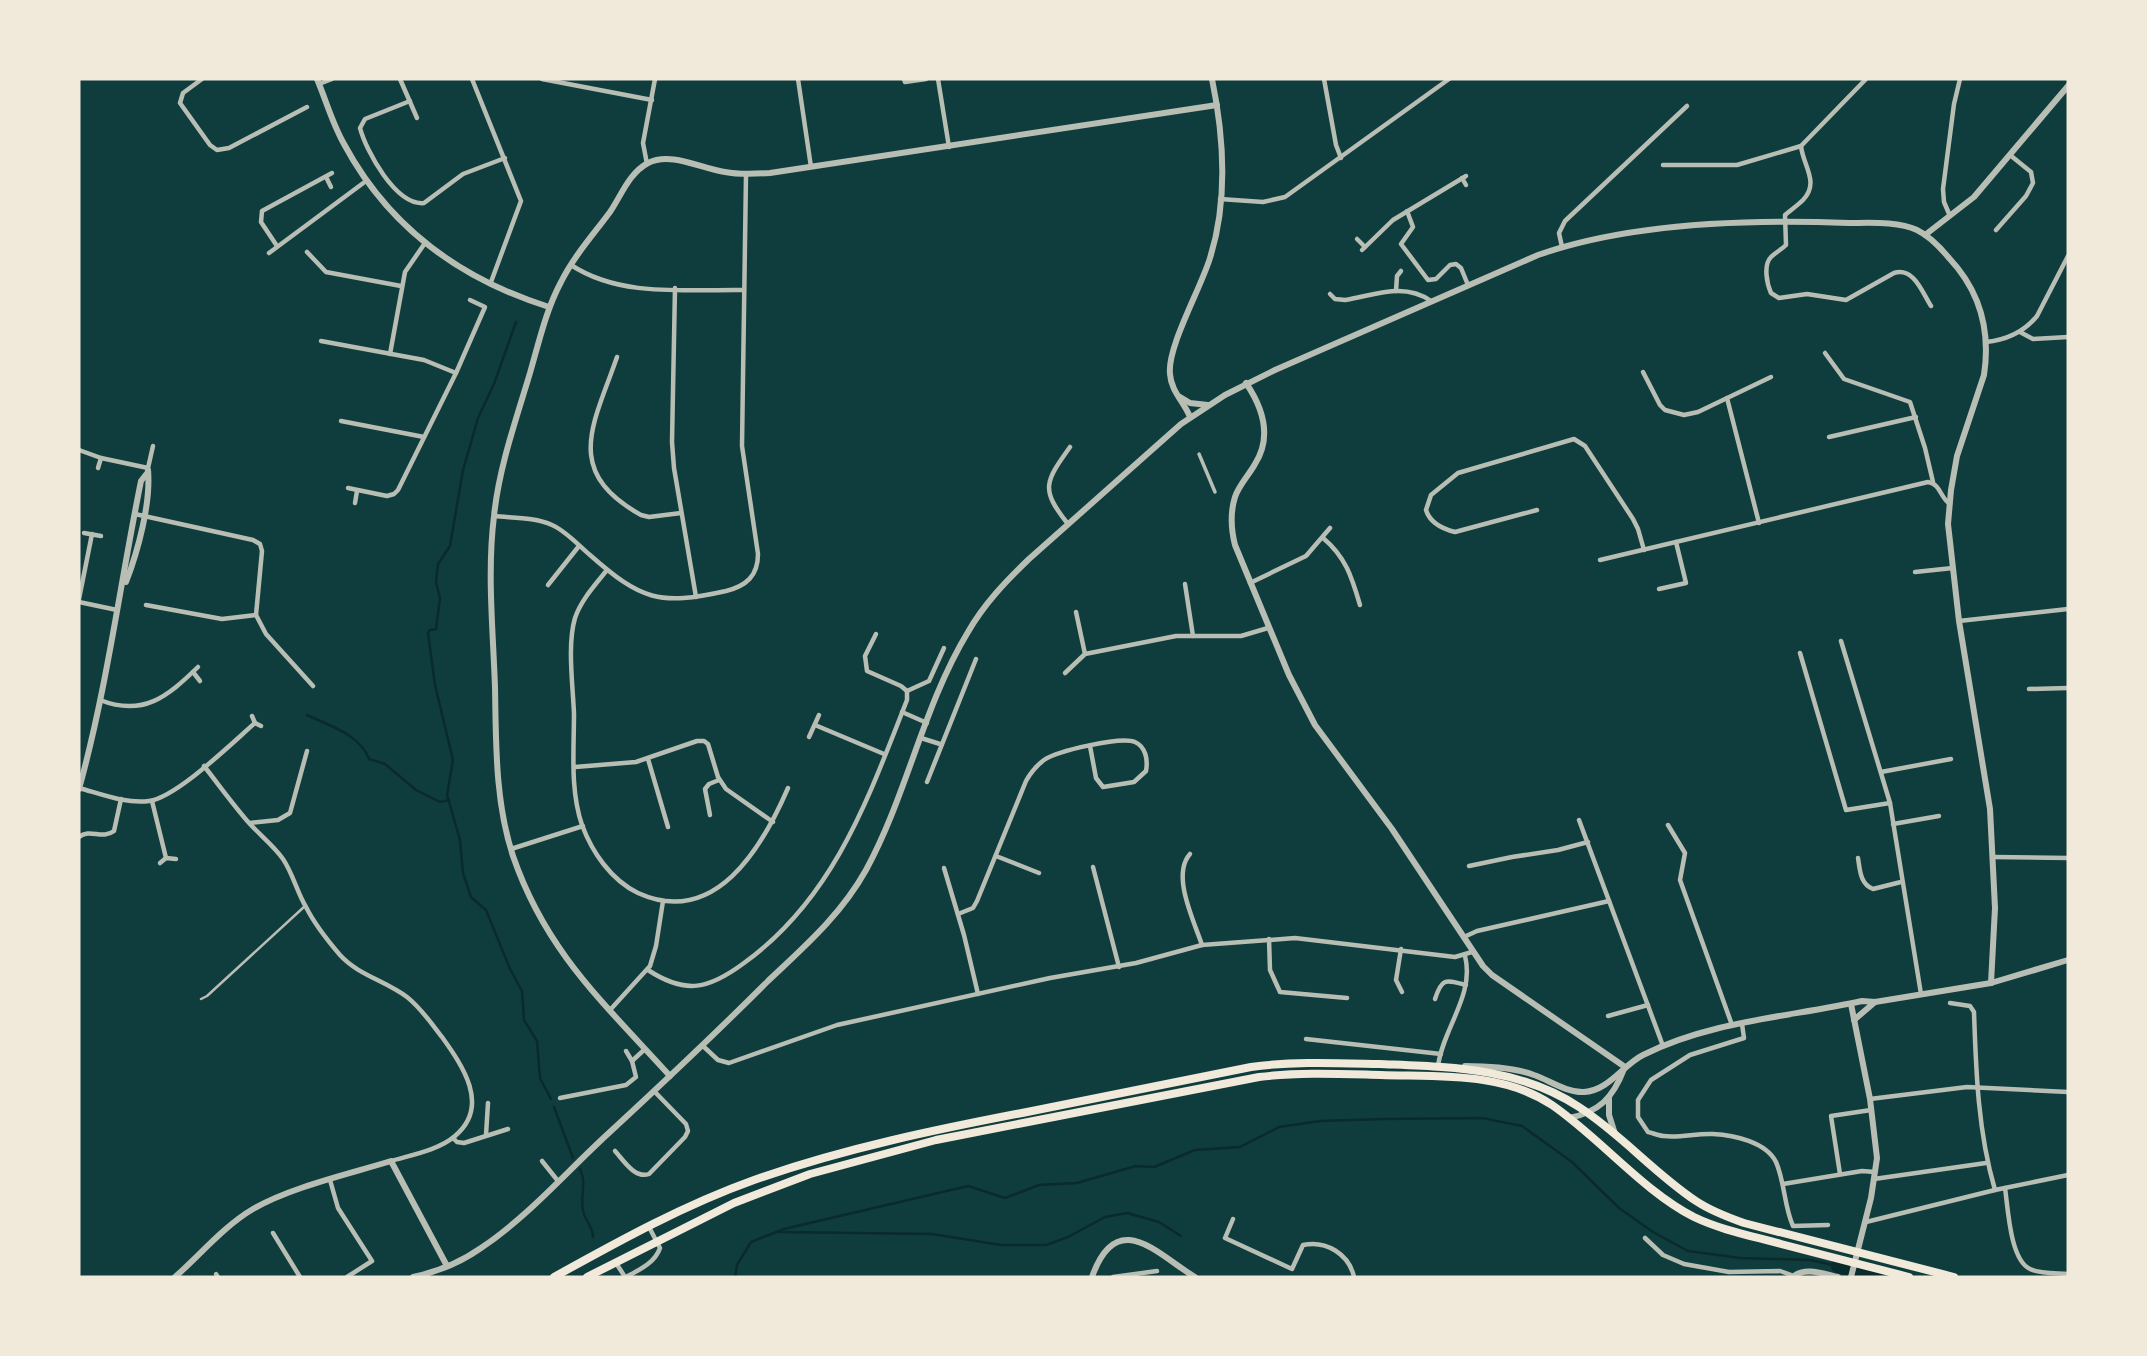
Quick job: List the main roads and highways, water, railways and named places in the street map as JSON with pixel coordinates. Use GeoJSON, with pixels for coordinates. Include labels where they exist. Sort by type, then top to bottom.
{"type":"FeatureCollection","features":[{"type":"Feature","properties":{"kind":"highway"},"geometry":{"type":"LineString","coordinates":[[554,1277],[648,1226],[717,1195],[851,1150],[930,1131],[1275,1063],[1438,1067],[1493,1072],[1535,1083],[1589,1114],[1672,1184],[1718,1213],[1744,1223],[1954,1277]]}},
{"type":"Feature","properties":{"kind":"highway"},"geometry":{"type":"LineString","coordinates":[[587,1277],[734,1203],[876,1155],[936,1140],[1259,1077],[1311,1074],[1488,1080],[1529,1092],[1569,1118],[1676,1206],[1707,1222],[1909,1277]]}},
{"type":"Feature","properties":{"kind":"waterway"},"geometry":{"type":"LineString","coordinates":[[516,322],[494,384],[478,418],[463,470],[450,546],[438,564],[436,582],[440,598],[436,629],[428,633],[435,685],[453,760],[447,795],[460,840],[463,873],[471,897],[486,910],[522,991],[524,1020],[537,1041],[540,1078],[551,1099]]}},
{"type":"Feature","properties":{"kind":"waterway"},"geometry":{"type":"LineString","coordinates":[[307,715],[351,737],[359,743],[369,759],[385,764],[416,790],[440,802],[449,800]]}},
{"type":"Feature","properties":{"kind":"waterway"},"geometry":{"type":"LineString","coordinates":[[554,1107],[573,1158]]}},
{"type":"Feature","properties":{"kind":"waterway"},"geometry":{"type":"LineString","coordinates":[[735,1277],[737,1265],[751,1242],[784,1229],[968,1186],[1005,1198],[1039,1185],[1077,1183],[1136,1166],[1154,1167],[1195,1150],[1240,1147],[1279,1127],[1320,1121],[1482,1118],[1522,1126],[1572,1162],[1619,1208],[1653,1232],[1688,1251],[1740,1258],[1810,1260],[1838,1266]]}},
{"type":"Feature","properties":{"kind":"waterway"},"geometry":{"type":"LineString","coordinates":[[580,1169],[583,1179],[583,1210],[593,1237]]}},
{"type":"Feature","properties":{"kind":"waterway"},"geometry":{"type":"LineString","coordinates":[[780,1232],[932,1234],[1001,1245],[1046,1245],[1068,1237],[1105,1217],[1127,1213],[1159,1222],[1181,1236]]}},
{"type":"Feature","properties":{"kind":"waterway"},"geometry":{"type":"LineString","coordinates":[[1838,1266],[1884,1277]]}}]}
